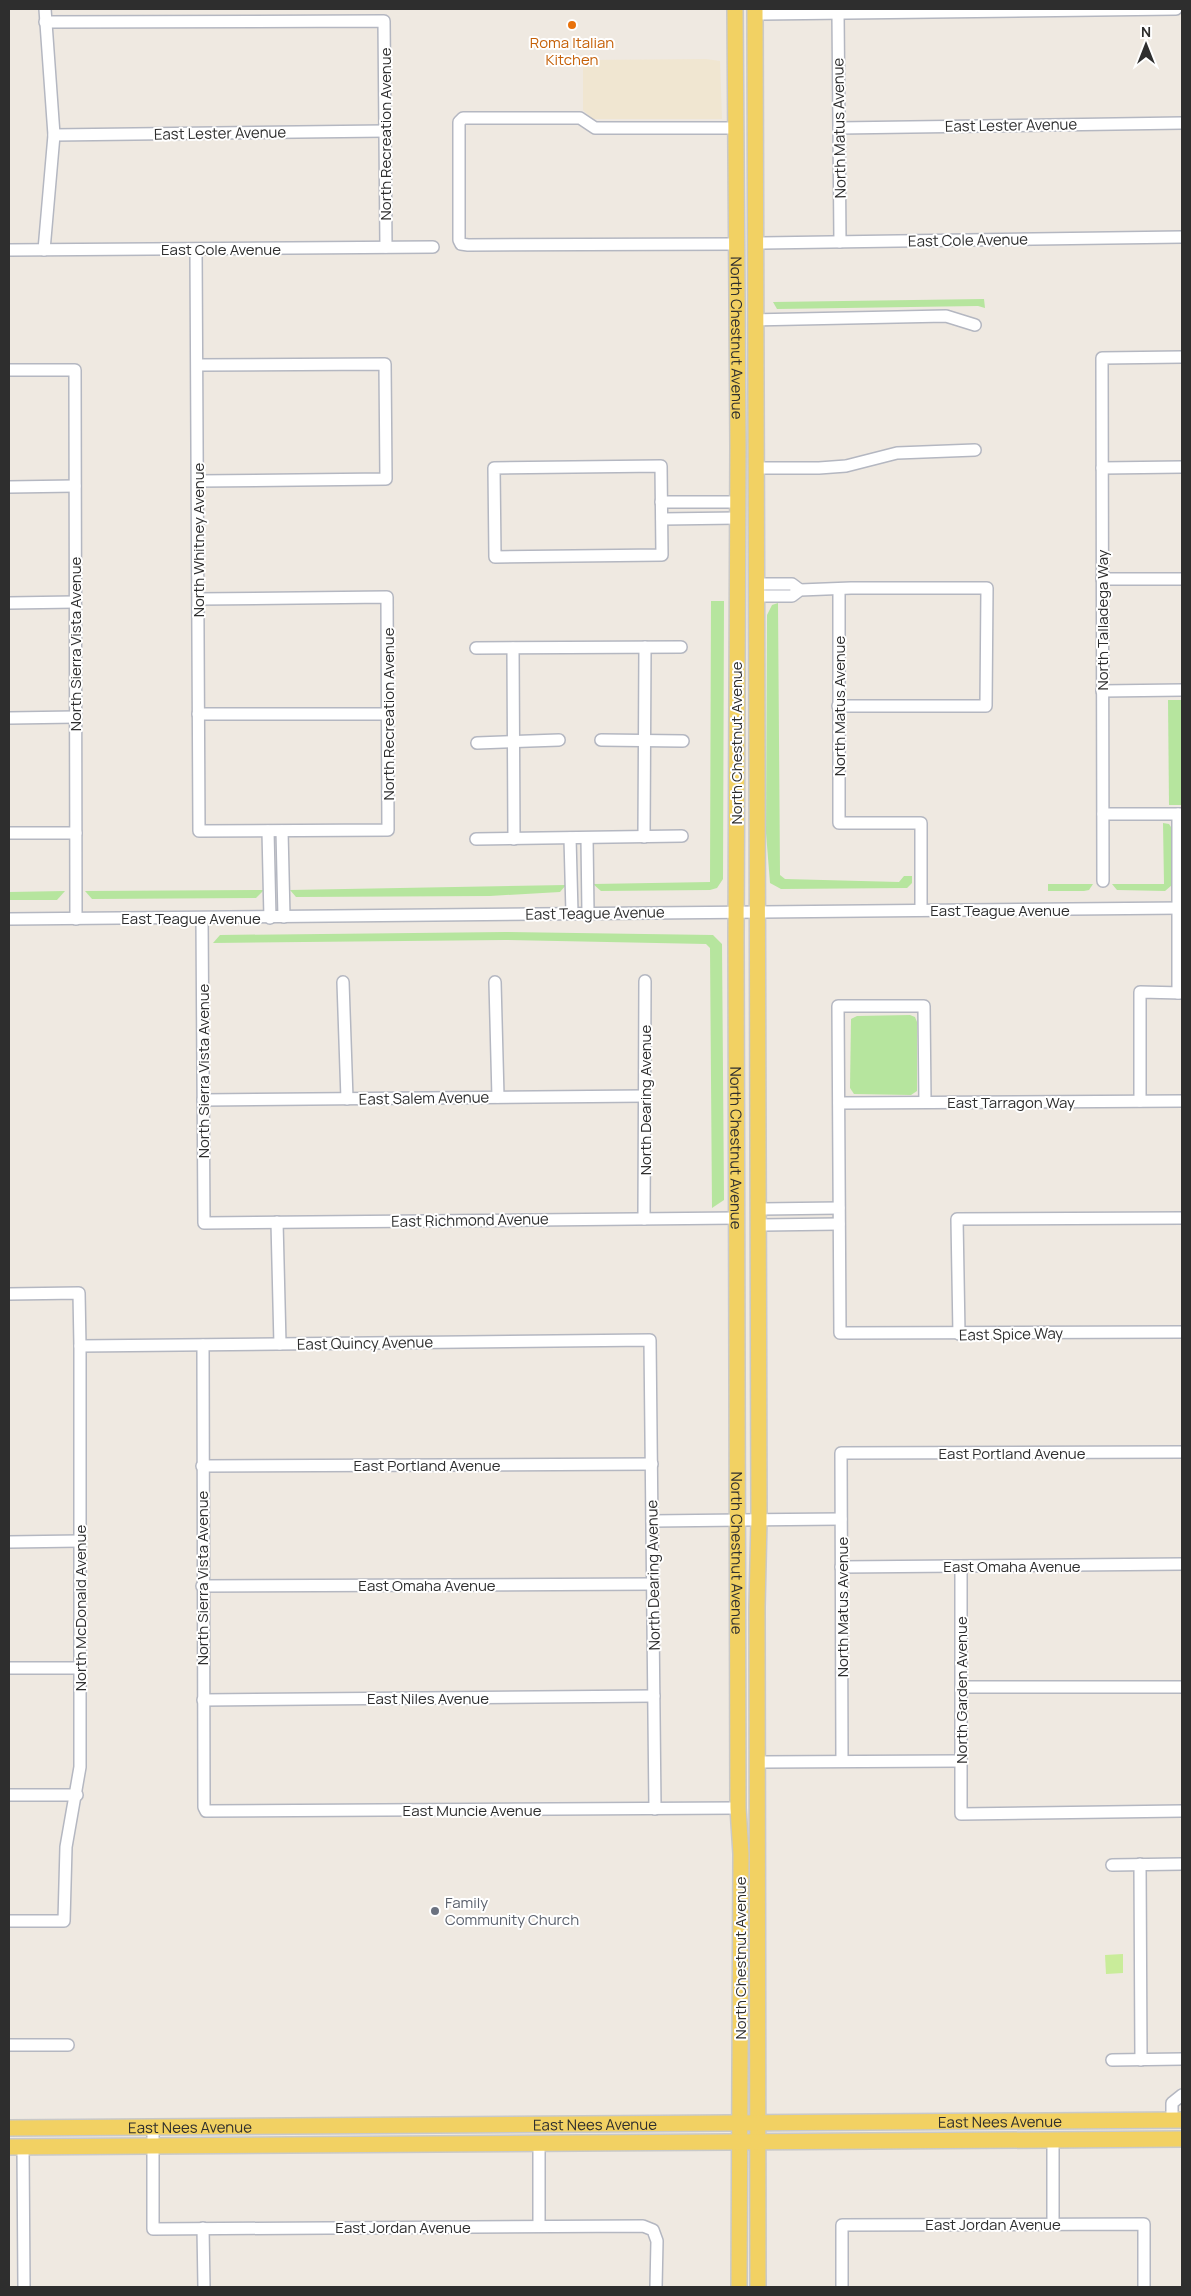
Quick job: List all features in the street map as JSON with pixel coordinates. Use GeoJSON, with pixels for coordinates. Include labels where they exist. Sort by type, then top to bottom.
{"type":"FeatureCollection","features":[{"type":"Feature","properties":{"kind":"main road","name":"North Chestnut Avenue"},"geometry":{"type":"LineString","coordinates":[[735,9],[738,502],[736,911],[737,1520],[738,1808],[741,1854],[739,2287]]}},
{"type":"Feature","properties":{"kind":"main road","name":"North Chestnut Avenue"},"geometry":{"type":"LineString","coordinates":[[754,10],[759,1371],[758,2287]]}},
{"type":"Feature","properties":{"kind":"main road"},"geometry":{"type":"LineString","coordinates":[[735,128],[744,146],[744,229],[746,234],[755,243]]}},
{"type":"Feature","properties":{"kind":"main road"},"geometry":{"type":"LineString","coordinates":[[736,244],[740,246],[745,255],[746,308],[755,320]]}},
{"type":"Feature","properties":{"kind":"main road"},"geometry":{"type":"LineString","coordinates":[[738,502],[744,526],[745,584],[751,595],[756,590]]}},
{"type":"Feature","properties":{"kind":"main road"},"geometry":{"type":"LineString","coordinates":[[737,1218],[747,1225],[747,1306],[759,1371]]}},
{"type":"Feature","properties":{"kind":"main road"},"geometry":{"type":"LineString","coordinates":[[738,1808],[747,1818],[748,1839],[757,1851]]}},
{"type":"Feature","properties":{"kind":"main road"},"geometry":{"type":"LineString","coordinates":[[1053,2141],[1060,2133],[1068,2130],[1133,2130],[1177,2120]]}},
{"type":"Feature","properties":{"kind":"main road","name":"East Nees Avenue"},"geometry":{"type":"LineString","coordinates":[[9,2128],[1177,2120]]}},
{"type":"Feature","properties":{"kind":"main road"},"geometry":{"type":"LineString","coordinates":[[383,2145],[429,2135],[509,2134],[519,2130],[520,2124]]}},
{"type":"Feature","properties":{"kind":"main road","name":"East Nees Avenue"},"geometry":{"type":"LineString","coordinates":[[16,2147],[1182,2140]]}},
{"type":"Feature","properties":{"kind":"street"},"geometry":{"type":"LineString","coordinates":[[44,250],[54,135],[46,9]]}},
{"type":"Feature","properties":{"kind":"street"},"geometry":{"type":"LineString","coordinates":[[754,10],[838,13],[1176,9]]}},
{"type":"Feature","properties":{"kind":"street","name":"North Matus Avenue"},"geometry":{"type":"LineString","coordinates":[[838,13],[840,242]]}},
{"type":"Feature","properties":{"kind":"street"},"geometry":{"type":"LineString","coordinates":[[46,22],[245,15]]}},
{"type":"Feature","properties":{"kind":"street","name":"North Recreation Avenue"},"geometry":{"type":"LineString","coordinates":[[245,15],[384,20],[386,247]]}},
{"type":"Feature","properties":{"kind":"street"},"geometry":{"type":"LineString","coordinates":[[735,128],[595,128],[580,118],[463,118],[459,122],[459,240],[461,244],[468,245],[736,244]]}},
{"type":"Feature","properties":{"kind":"street","name":"East Lester Avenue"},"geometry":{"type":"LineString","coordinates":[[839,128],[1182,123]]}},
{"type":"Feature","properties":{"kind":"street","name":"East Lester Avenue"},"geometry":{"type":"LineString","coordinates":[[54,135],[386,131]]}},
{"type":"Feature","properties":{"kind":"street","name":"East Cole Avenue"},"geometry":{"type":"LineString","coordinates":[[755,243],[1182,237]]}},
{"type":"Feature","properties":{"kind":"street","name":"East Cole Avenue"},"geometry":{"type":"LineString","coordinates":[[9,250],[434,247]]}},
{"type":"Feature","properties":{"kind":"street","name":"North Whitney Avenue"},"geometry":{"type":"LineString","coordinates":[[196,249],[199,831],[268,831]]}},
{"type":"Feature","properties":{"kind":"street"},"geometry":{"type":"LineString","coordinates":[[755,320],[946,316],[975,325]]}},
{"type":"Feature","properties":{"kind":"street","name":"North Talladega Way"},"geometry":{"type":"LineString","coordinates":[[1103,881],[1102,358],[1182,357]]}},
{"type":"Feature","properties":{"kind":"street"},"geometry":{"type":"LineString","coordinates":[[198,365],[385,364],[386,479],[198,481]]}},
{"type":"Feature","properties":{"kind":"street","name":"North Sierra Vista Avenue"},"geometry":{"type":"LineString","coordinates":[[9,370],[75,370],[76,919]]}},
{"type":"Feature","properties":{"kind":"street"},"geometry":{"type":"LineString","coordinates":[[756,468],[846,466],[897,453],[975,450]]}},
{"type":"Feature","properties":{"kind":"street"},"geometry":{"type":"LineString","coordinates":[[661,466],[661,502],[662,555],[495,557],[494,468],[661,466]]}},
{"type":"Feature","properties":{"kind":"street"},"geometry":{"type":"LineString","coordinates":[[1102,468],[1182,467]]}},
{"type":"Feature","properties":{"kind":"street"},"geometry":{"type":"LineString","coordinates":[[9,487],[75,486]]}},
{"type":"Feature","properties":{"kind":"street"},"geometry":{"type":"LineString","coordinates":[[661,502],[738,502]]}},
{"type":"Feature","properties":{"kind":"street"},"geometry":{"type":"LineString","coordinates":[[691,502],[692,519]]}},
{"type":"Feature","properties":{"kind":"street"},"geometry":{"type":"LineString","coordinates":[[662,519],[738,518]]}},
{"type":"Feature","properties":{"kind":"street"},"geometry":{"type":"LineString","coordinates":[[1102,579],[1182,579]]}},
{"type":"Feature","properties":{"kind":"street"},"geometry":{"type":"LineString","coordinates":[[756,590],[792,596],[800,590],[987,588],[986,706],[838,706]]}},
{"type":"Feature","properties":{"kind":"street","name":"North Matus Avenue"},"geometry":{"type":"LineString","coordinates":[[839,589],[839,822],[921,823],[921,910]]}},
{"type":"Feature","properties":{"kind":"street","name":"North Recreation Avenue"},"geometry":{"type":"LineString","coordinates":[[198,599],[387,597],[388,830],[282,831]]}},
{"type":"Feature","properties":{"kind":"street"},"geometry":{"type":"LineString","coordinates":[[9,603],[75,602]]}},
{"type":"Feature","properties":{"kind":"street"},"geometry":{"type":"LineString","coordinates":[[644,837],[645,647]]}},
{"type":"Feature","properties":{"kind":"street"},"geometry":{"type":"LineString","coordinates":[[476,648],[682,647]]}},
{"type":"Feature","properties":{"kind":"street"},"geometry":{"type":"LineString","coordinates":[[513,648],[514,839]]}},
{"type":"Feature","properties":{"kind":"street"},"geometry":{"type":"LineString","coordinates":[[1102,691],[1182,690]]}},
{"type":"Feature","properties":{"kind":"street"},"geometry":{"type":"LineString","coordinates":[[198,714],[388,714]]}},
{"type":"Feature","properties":{"kind":"street"},"geometry":{"type":"LineString","coordinates":[[9,718],[76,717]]}},
{"type":"Feature","properties":{"kind":"street"},"geometry":{"type":"LineString","coordinates":[[477,743],[559,740]]}},
{"type":"Feature","properties":{"kind":"street"},"geometry":{"type":"LineString","coordinates":[[601,740],[683,741]]}},
{"type":"Feature","properties":{"kind":"street"},"geometry":{"type":"LineString","coordinates":[[1103,814],[1180,814],[1180,992],[1140,992],[1140,1101]]}},
{"type":"Feature","properties":{"kind":"street"},"geometry":{"type":"LineString","coordinates":[[270,918],[268,831],[282,831],[284,917]]}},
{"type":"Feature","properties":{"kind":"street"},"geometry":{"type":"LineString","coordinates":[[9,833],[76,833]]}},
{"type":"Feature","properties":{"kind":"street"},"geometry":{"type":"LineString","coordinates":[[476,839],[682,836]]}},
{"type":"Feature","properties":{"kind":"street"},"geometry":{"type":"LineString","coordinates":[[570,838],[572,913]]}},
{"type":"Feature","properties":{"kind":"street"},"geometry":{"type":"LineString","coordinates":[[587,838],[588,913]]}},
{"type":"Feature","properties":{"kind":"street"},"geometry":{"type":"LineString","coordinates":[[571,868],[587,868]]}},
{"type":"Feature","properties":{"kind":"street","name":"East Teague Avenue"},"geometry":{"type":"LineString","coordinates":[[9,919],[1180,908]]}},
{"type":"Feature","properties":{"kind":"street","name":"North Sierra Vista Avenue"},"geometry":{"type":"LineString","coordinates":[[202,918],[204,1223]]}},
{"type":"Feature","properties":{"kind":"street","name":"North Dearing Avenue"},"geometry":{"type":"LineString","coordinates":[[644,1219],[645,980]]}},
{"type":"Feature","properties":{"kind":"street"},"geometry":{"type":"LineString","coordinates":[[343,982],[347,1099]]}},
{"type":"Feature","properties":{"kind":"street"},"geometry":{"type":"LineString","coordinates":[[495,982],[498,1097]]}},
{"type":"Feature","properties":{"kind":"street"},"geometry":{"type":"LineString","coordinates":[[758,1225],[840,1224],[838,1006],[924,1006],[925,1102]]}},
{"type":"Feature","properties":{"kind":"street","name":"East Salem Avenue"},"geometry":{"type":"LineString","coordinates":[[202,1100],[645,1096]]}},
{"type":"Feature","properties":{"kind":"street","name":"East Tarragon Way"},"geometry":{"type":"LineString","coordinates":[[839,1103],[1182,1100]]}},
{"type":"Feature","properties":{"kind":"street"},"geometry":{"type":"LineString","coordinates":[[792,1208],[792,1225]]}},
{"type":"Feature","properties":{"kind":"street"},"geometry":{"type":"LineString","coordinates":[[758,1209],[839,1208]]}},
{"type":"Feature","properties":{"kind":"street","name":"East Richmond Avenue"},"geometry":{"type":"LineString","coordinates":[[204,1223],[737,1218]]}},
{"type":"Feature","properties":{"kind":"street"},"geometry":{"type":"LineString","coordinates":[[959,1334],[957,1220],[1182,1218]]}},
{"type":"Feature","properties":{"kind":"street"},"geometry":{"type":"LineString","coordinates":[[277,1222],[280,1344]]}},
{"type":"Feature","properties":{"kind":"street","name":"East Spice Way"},"geometry":{"type":"LineString","coordinates":[[840,1224],[840,1334],[1182,1332]]}},
{"type":"Feature","properties":{"kind":"street","name":"North McDonald Avenue"},"geometry":{"type":"LineString","coordinates":[[9,1294],[79,1294],[80,1346],[80,1767],[77,1795],[66,1847],[64,1921],[9,1921]]}},
{"type":"Feature","properties":{"kind":"street","name":"North Dearing Avenue"},"geometry":{"type":"LineString","coordinates":[[650,1340],[655,1809]]}},
{"type":"Feature","properties":{"kind":"street","name":"East Quincy Avenue"},"geometry":{"type":"LineString","coordinates":[[80,1346],[650,1340]]}},
{"type":"Feature","properties":{"kind":"street","name":"North Sierra Vista Avenue"},"geometry":{"type":"LineString","coordinates":[[202,1345],[202,1586],[204,1807],[206,1812]]}},
{"type":"Feature","properties":{"kind":"street","name":"East Portland Avenue"},"geometry":{"type":"LineString","coordinates":[[841,1454],[1182,1452]]}},
{"type":"Feature","properties":{"kind":"street","name":"North Matus Avenue"},"geometry":{"type":"LineString","coordinates":[[841,1454],[842,1761]]}},
{"type":"Feature","properties":{"kind":"street","name":"East Portland Avenue"},"geometry":{"type":"LineString","coordinates":[[202,1466],[652,1464]]}},
{"type":"Feature","properties":{"kind":"street"},"geometry":{"type":"LineString","coordinates":[[652,1521],[841,1519]]}},
{"type":"Feature","properties":{"kind":"street"},"geometry":{"type":"LineString","coordinates":[[9,1542],[80,1541]]}},
{"type":"Feature","properties":{"kind":"street","name":"East Omaha Avenue"},"geometry":{"type":"LineString","coordinates":[[841,1567],[1182,1564]]}},
{"type":"Feature","properties":{"kind":"street","name":"North Garden Avenue"},"geometry":{"type":"LineString","coordinates":[[961,1566],[961,1814],[1182,1811]]}},
{"type":"Feature","properties":{"kind":"street","name":"East Omaha Avenue"},"geometry":{"type":"LineString","coordinates":[[202,1586],[653,1584]]}},
{"type":"Feature","properties":{"kind":"street"},"geometry":{"type":"LineString","coordinates":[[9,1668],[80,1668]]}},
{"type":"Feature","properties":{"kind":"street"},"geometry":{"type":"LineString","coordinates":[[961,1687],[1182,1687]]}},
{"type":"Feature","properties":{"kind":"street","name":"East Niles Avenue"},"geometry":{"type":"LineString","coordinates":[[203,1700],[654,1696]]}},
{"type":"Feature","properties":{"kind":"street"},"geometry":{"type":"LineString","coordinates":[[758,1762],[961,1761]]}},
{"type":"Feature","properties":{"kind":"street"},"geometry":{"type":"LineString","coordinates":[[9,1795],[77,1795]]}},
{"type":"Feature","properties":{"kind":"street","name":"East Muncie Avenue"},"geometry":{"type":"LineString","coordinates":[[206,1812],[738,1808]]}},
{"type":"Feature","properties":{"kind":"street"},"geometry":{"type":"LineString","coordinates":[[1140,1864],[1141,2060]]}},
{"type":"Feature","properties":{"kind":"street"},"geometry":{"type":"LineString","coordinates":[[1112,1865],[1182,1864]]}},
{"type":"Feature","properties":{"kind":"street"},"geometry":{"type":"LineString","coordinates":[[9,2045],[68,2045]]}},
{"type":"Feature","properties":{"kind":"street"},"geometry":{"type":"LineString","coordinates":[[1112,2060],[1182,2060]]}},
{"type":"Feature","properties":{"kind":"street"},"geometry":{"type":"LineString","coordinates":[[1177,2120],[1172,2103],[1182,2095]]}},
{"type":"Feature","properties":{"kind":"street"},"geometry":{"type":"LineString","coordinates":[[153,2127],[153,2146]]}},
{"type":"Feature","properties":{"kind":"street"},"geometry":{"type":"LineString","coordinates":[[1053,2141],[1053,2224]]}},
{"type":"Feature","properties":{"kind":"street"},"geometry":{"type":"LineString","coordinates":[[539,2144],[539,2226]]}},
{"type":"Feature","properties":{"kind":"street","name":"East Jordan Avenue"},"geometry":{"type":"LineString","coordinates":[[153,2146],[153,2229],[643,2226],[653,2230],[656,2241],[656,2287]]}},
{"type":"Feature","properties":{"kind":"street"},"geometry":{"type":"LineString","coordinates":[[16,2147],[24,2287]]}},
{"type":"Feature","properties":{"kind":"street","name":"East Jordan Avenue"},"geometry":{"type":"LineString","coordinates":[[842,2287],[842,2225],[1144,2224],[1144,2287]]}},
{"type":"Feature","properties":{"kind":"street"},"geometry":{"type":"LineString","coordinates":[[204,2228],[204,2287]]}},
{"type":"Feature","properties":{"kind":"shaded area"},"geometry":{"type":"Polygon","coordinates":[[[706,59],[720,61],[722,119],[592,119],[583,110],[583,60],[706,59]]]}},
{"type":"Feature","properties":{"kind":"green space"},"geometry":{"type":"Polygon","coordinates":[[[984,299],[985,308],[978,306],[777,309],[773,302],[984,299]]]}},
{"type":"Feature","properties":{"kind":"green space"},"geometry":{"type":"Polygon","coordinates":[[[711,601],[724,601],[723,879],[717,888],[710,890],[601,891],[593,884],[710,882],[711,601]]]}},
{"type":"Feature","properties":{"kind":"green space"},"geometry":{"type":"Polygon","coordinates":[[[778,603],[780,875],[785,879],[899,882],[904,876],[912,876],[912,883],[907,888],[781,889],[770,883],[766,833],[767,615],[772,605],[778,603]]]}},
{"type":"Feature","properties":{"kind":"green space"},"geometry":{"type":"Polygon","coordinates":[[[1168,700],[1182,700],[1182,805],[1169,805],[1168,700]]]}},
{"type":"Feature","properties":{"kind":"green space"},"geometry":{"type":"Polygon","coordinates":[[[1163,823],[1169,824],[1173,830],[1172,885],[1165,891],[1117,890],[1112,884],[1164,884],[1163,823]]]}},
{"type":"Feature","properties":{"kind":"green space"},"geometry":{"type":"Polygon","coordinates":[[[1048,884],[1093,884],[1089,890],[1084,891],[1048,891],[1048,884]]]}},
{"type":"Feature","properties":{"kind":"green space"},"geometry":{"type":"Polygon","coordinates":[[[566,885],[560,892],[490,896],[296,897],[290,890],[566,885]]]}},
{"type":"Feature","properties":{"kind":"green space"},"geometry":{"type":"Polygon","coordinates":[[[264,890],[256,898],[92,899],[85,891],[264,890]]]}},
{"type":"Feature","properties":{"kind":"green space"},"geometry":{"type":"Polygon","coordinates":[[[65,891],[57,900],[9,900],[9,892],[65,891]]]}},
{"type":"Feature","properties":{"kind":"green space"},"geometry":{"type":"Polygon","coordinates":[[[505,932],[713,935],[722,944],[724,1200],[712,1208],[710,948],[706,944],[505,940],[213,943],[220,935],[505,932]]]}},
{"type":"Feature","properties":{"kind":"green space"},"geometry":{"type":"Polygon","coordinates":[[[910,1015],[915,1017],[917,1022],[917,1091],[911,1095],[854,1094],[850,1088],[851,1019],[857,1016],[910,1015]]]}},
{"type":"Feature","properties":{"kind":"green space"},"geometry":{"type":"Polygon","coordinates":[[[1123,1954],[1123,1973],[1106,1974],[1105,1955],[1123,1954]]]}},
{"type":"Feature","properties":{"kind":"place","name":"Roma Italian Kitchen"},"geometry":{"type":"Point","coordinates":[572,25]}},
{"type":"Feature","properties":{"kind":"place","name":"Family Community Church"},"geometry":{"type":"Point","coordinates":[435,1911]}}]}
